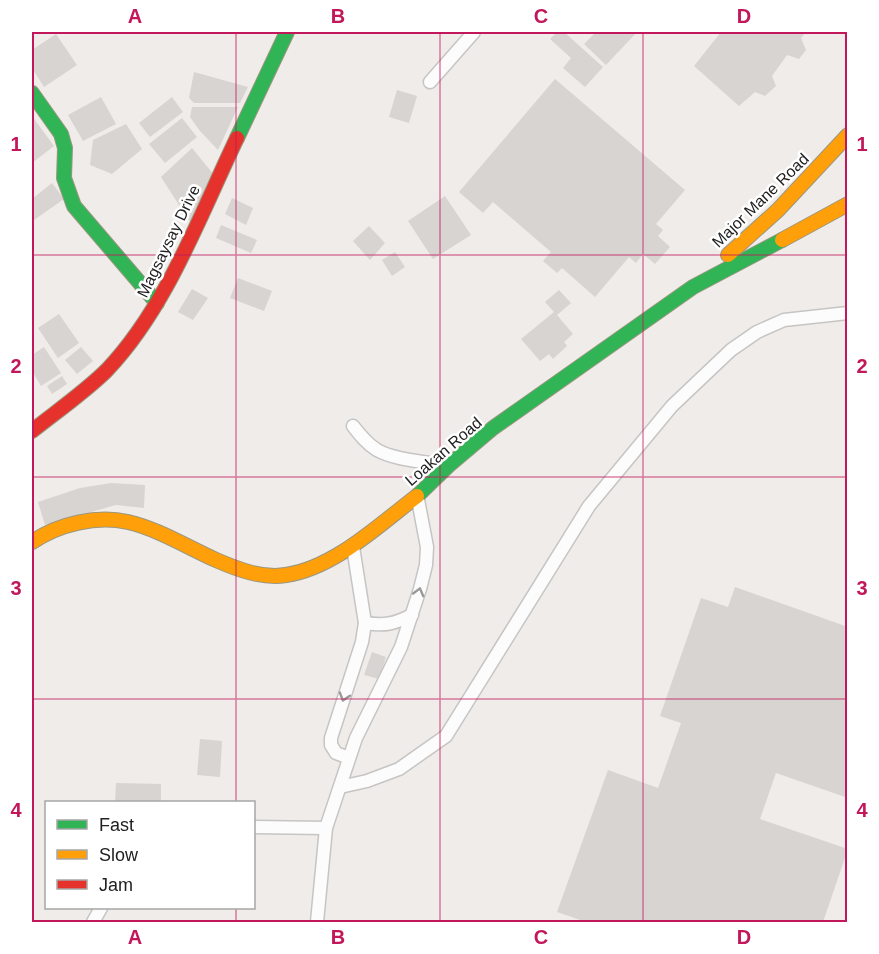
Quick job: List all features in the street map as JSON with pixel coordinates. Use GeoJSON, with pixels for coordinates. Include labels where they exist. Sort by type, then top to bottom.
{"type":"FeatureCollection","features":[{"type":"Feature","properties":{"kind":"main road","name":"Magsaysay Drive"},"geometry":{"type":"LineString","coordinates":[[32,431],[106,371],[133,339],[157,303],[180,260],[287,32]]}},
{"type":"Feature","properties":{"kind":"main road"},"geometry":{"type":"LineString","coordinates":[[32,93],[61,134],[65,148],[64,178],[74,206],[157,303]]}},
{"type":"Feature","properties":{"kind":"main road","name":"Major Mane Road"},"geometry":{"type":"LineString","coordinates":[[693,287],[778,210],[848,135]]}},
{"type":"Feature","properties":{"kind":"main road","name":"Loakan Road"},"geometry":{"type":"LineString","coordinates":[[32,542],[44,534],[80,522],[103,520],[127,522],[148,529],[232,567],[261,575],[283,576],[306,571],[353,545],[417,496],[493,428],[693,287],[848,204]]}},
{"type":"Feature","properties":{"kind":"lane"},"geometry":{"type":"LineString","coordinates":[[430,82],[474,32]]}},
{"type":"Feature","properties":{"kind":"lane"},"geometry":{"type":"LineString","coordinates":[[340,787],[367,781],[399,769],[446,736],[589,506],[672,406],[731,350],[757,332],[784,320],[848,313]]}},
{"type":"Feature","properties":{"kind":"lane"},"geometry":{"type":"LineString","coordinates":[[353,426],[364,440],[377,450],[448,466]]}},
{"type":"Feature","properties":{"kind":"lane"},"geometry":{"type":"LineString","coordinates":[[317,922],[326,828],[349,758],[401,647],[426,565],[426,547],[417,496]]}},
{"type":"Feature","properties":{"kind":"lane"},"geometry":{"type":"LineString","coordinates":[[349,758],[332,749],[331,738],[362,642],[364,623],[353,545]]}},
{"type":"Feature","properties":{"kind":"lane"},"geometry":{"type":"LineString","coordinates":[[364,623],[390,624],[412,615]]}},
{"type":"Feature","properties":{"kind":"lane"},"geometry":{"type":"LineString","coordinates":[[255,827],[326,828]]}},
{"type":"Feature","properties":{"kind":"building"},"geometry":{"type":"Polygon","coordinates":[[[557,32],[564,32],[603,67],[585,87],[563,68],[571,58],[550,39],[557,32]]]}},
{"type":"Feature","properties":{"kind":"building"},"geometry":{"type":"Polygon","coordinates":[[[596,32],[637,32],[606,65],[584,44],[596,32]]]}},
{"type":"Feature","properties":{"kind":"building"},"geometry":{"type":"Polygon","coordinates":[[[721,32],[806,32],[801,38],[806,50],[799,59],[787,55],[772,76],[776,86],[765,96],[755,92],[739,106],[694,66],[721,32]]]}},
{"type":"Feature","properties":{"kind":"building"},"geometry":{"type":"Polygon","coordinates":[[[56,34],[77,65],[44,87],[32,68],[32,50],[56,34]]]}},
{"type":"Feature","properties":{"kind":"building"},"geometry":{"type":"Polygon","coordinates":[[[194,72],[248,87],[240,103],[194,103],[189,98],[194,72]]]}},
{"type":"Feature","properties":{"kind":"building"},"geometry":{"type":"Polygon","coordinates":[[[555,79],[685,190],[656,224],[663,230],[658,236],[670,247],[655,264],[643,254],[636,263],[629,257],[595,297],[562,268],[557,273],[543,261],[551,252],[493,202],[483,213],[459,192],[555,79]]]}},
{"type":"Feature","properties":{"kind":"building"},"geometry":{"type":"Polygon","coordinates":[[[397,90],[417,96],[409,123],[389,117],[397,90]]]}},
{"type":"Feature","properties":{"kind":"building"},"geometry":{"type":"Polygon","coordinates":[[[101,97],[116,124],[83,141],[68,115],[101,97]]]}},
{"type":"Feature","properties":{"kind":"building"},"geometry":{"type":"Polygon","coordinates":[[[172,97],[183,112],[150,137],[139,123],[172,97]]]}},
{"type":"Feature","properties":{"kind":"building"},"geometry":{"type":"Polygon","coordinates":[[[192,107],[238,107],[218,150],[190,117],[192,107]]]}},
{"type":"Feature","properties":{"kind":"building"},"geometry":{"type":"Polygon","coordinates":[[[32,116],[54,146],[32,163],[32,116]]]}},
{"type":"Feature","properties":{"kind":"building"},"geometry":{"type":"Polygon","coordinates":[[[182,118],[197,137],[165,163],[149,144],[182,118]]]}},
{"type":"Feature","properties":{"kind":"building"},"geometry":{"type":"Polygon","coordinates":[[[126,124],[142,149],[112,174],[90,165],[93,140],[126,124]]]}},
{"type":"Feature","properties":{"kind":"building"},"geometry":{"type":"Polygon","coordinates":[[[192,148],[214,175],[190,222],[161,177],[192,148]]]}},
{"type":"Feature","properties":{"kind":"building"},"geometry":{"type":"Polygon","coordinates":[[[52,183],[64,199],[34,220],[32,199],[52,183]]]}},
{"type":"Feature","properties":{"kind":"building"},"geometry":{"type":"Polygon","coordinates":[[[445,196],[471,235],[433,259],[408,221],[445,196]]]}},
{"type":"Feature","properties":{"kind":"building"},"geometry":{"type":"Polygon","coordinates":[[[232,198],[253,208],[246,225],[225,214],[232,198]]]}},
{"type":"Feature","properties":{"kind":"building"},"geometry":{"type":"Polygon","coordinates":[[[221,225],[257,240],[251,253],[216,238],[221,225]]]}},
{"type":"Feature","properties":{"kind":"building"},"geometry":{"type":"Polygon","coordinates":[[[369,226],[385,243],[370,260],[353,241],[369,226]]]}},
{"type":"Feature","properties":{"kind":"building"},"geometry":{"type":"Polygon","coordinates":[[[395,252],[405,267],[392,276],[382,260],[395,252]]]}},
{"type":"Feature","properties":{"kind":"building"},"geometry":{"type":"Polygon","coordinates":[[[238,278],[272,291],[264,311],[230,298],[238,278]]]}},
{"type":"Feature","properties":{"kind":"building"},"geometry":{"type":"Polygon","coordinates":[[[192,289],[208,298],[193,320],[178,312],[192,289]]]}},
{"type":"Feature","properties":{"kind":"building"},"geometry":{"type":"Polygon","coordinates":[[[559,290],[571,303],[557,315],[573,334],[564,342],[567,346],[553,359],[549,354],[540,361],[521,339],[554,312],[545,302],[559,290]]]}},
{"type":"Feature","properties":{"kind":"building"},"geometry":{"type":"Polygon","coordinates":[[[59,314],[79,343],[58,358],[38,328],[59,314]]]}},
{"type":"Feature","properties":{"kind":"building"},"geometry":{"type":"Polygon","coordinates":[[[44,347],[61,373],[41,386],[32,371],[32,355],[44,347]]]}},
{"type":"Feature","properties":{"kind":"building"},"geometry":{"type":"Polygon","coordinates":[[[81,347],[93,361],[77,374],[65,360],[81,347]]]}},
{"type":"Feature","properties":{"kind":"building"},"geometry":{"type":"Polygon","coordinates":[[[62,376],[67,384],[52,394],[47,386],[62,376]]]}},
{"type":"Feature","properties":{"kind":"building"},"geometry":{"type":"Polygon","coordinates":[[[111,483],[145,485],[144,508],[116,505],[45,525],[38,502],[80,488],[111,483]]]}},
{"type":"Feature","properties":{"kind":"building"},"geometry":{"type":"Polygon","coordinates":[[[735,587],[848,627],[848,798],[776,773],[760,819],[848,849],[823,922],[586,922],[557,912],[608,770],[658,788],[681,723],[660,716],[701,598],[728,607],[735,587]]]}},
{"type":"Feature","properties":{"kind":"building"},"geometry":{"type":"Polygon","coordinates":[[[372,652],[386,657],[379,679],[364,675],[372,652]]]}},
{"type":"Feature","properties":{"kind":"building"},"geometry":{"type":"Polygon","coordinates":[[[200,739],[222,741],[220,777],[197,775],[200,739]]]}},
{"type":"Feature","properties":{"kind":"building"},"geometry":{"type":"Polygon","coordinates":[[[116,783],[161,784],[161,801],[115,801],[116,783]]]}},
{"type":"Feature","properties":{"kind":"traffic: fast"},"geometry":{"type":"LineString","coordinates":[[237,138],[287,32]]}},
{"type":"Feature","properties":{"kind":"traffic: fast"},"geometry":{"type":"LineString","coordinates":[[32,93],[61,134],[65,148],[64,178],[74,206],[157,303]]}},
{"type":"Feature","properties":{"kind":"traffic: fast"},"geometry":{"type":"LineString","coordinates":[[417,496],[493,428],[693,287],[782,240]]}},
{"type":"Feature","properties":{"kind":"traffic: slow"},"geometry":{"type":"LineString","coordinates":[[728,255],[778,210],[848,135]]}},
{"type":"Feature","properties":{"kind":"traffic: slow"},"geometry":{"type":"LineString","coordinates":[[782,240],[848,204]]}},
{"type":"Feature","properties":{"kind":"traffic: slow"},"geometry":{"type":"LineString","coordinates":[[32,542],[66,526],[91,521],[116,520],[150,529],[241,570],[268,576],[286,575],[304,571],[339,555],[417,496]]}},
{"type":"Feature","properties":{"kind":"traffic: jam"},"geometry":{"type":"LineString","coordinates":[[32,431],[107,370],[147,318],[181,259],[237,138]]}}]}
